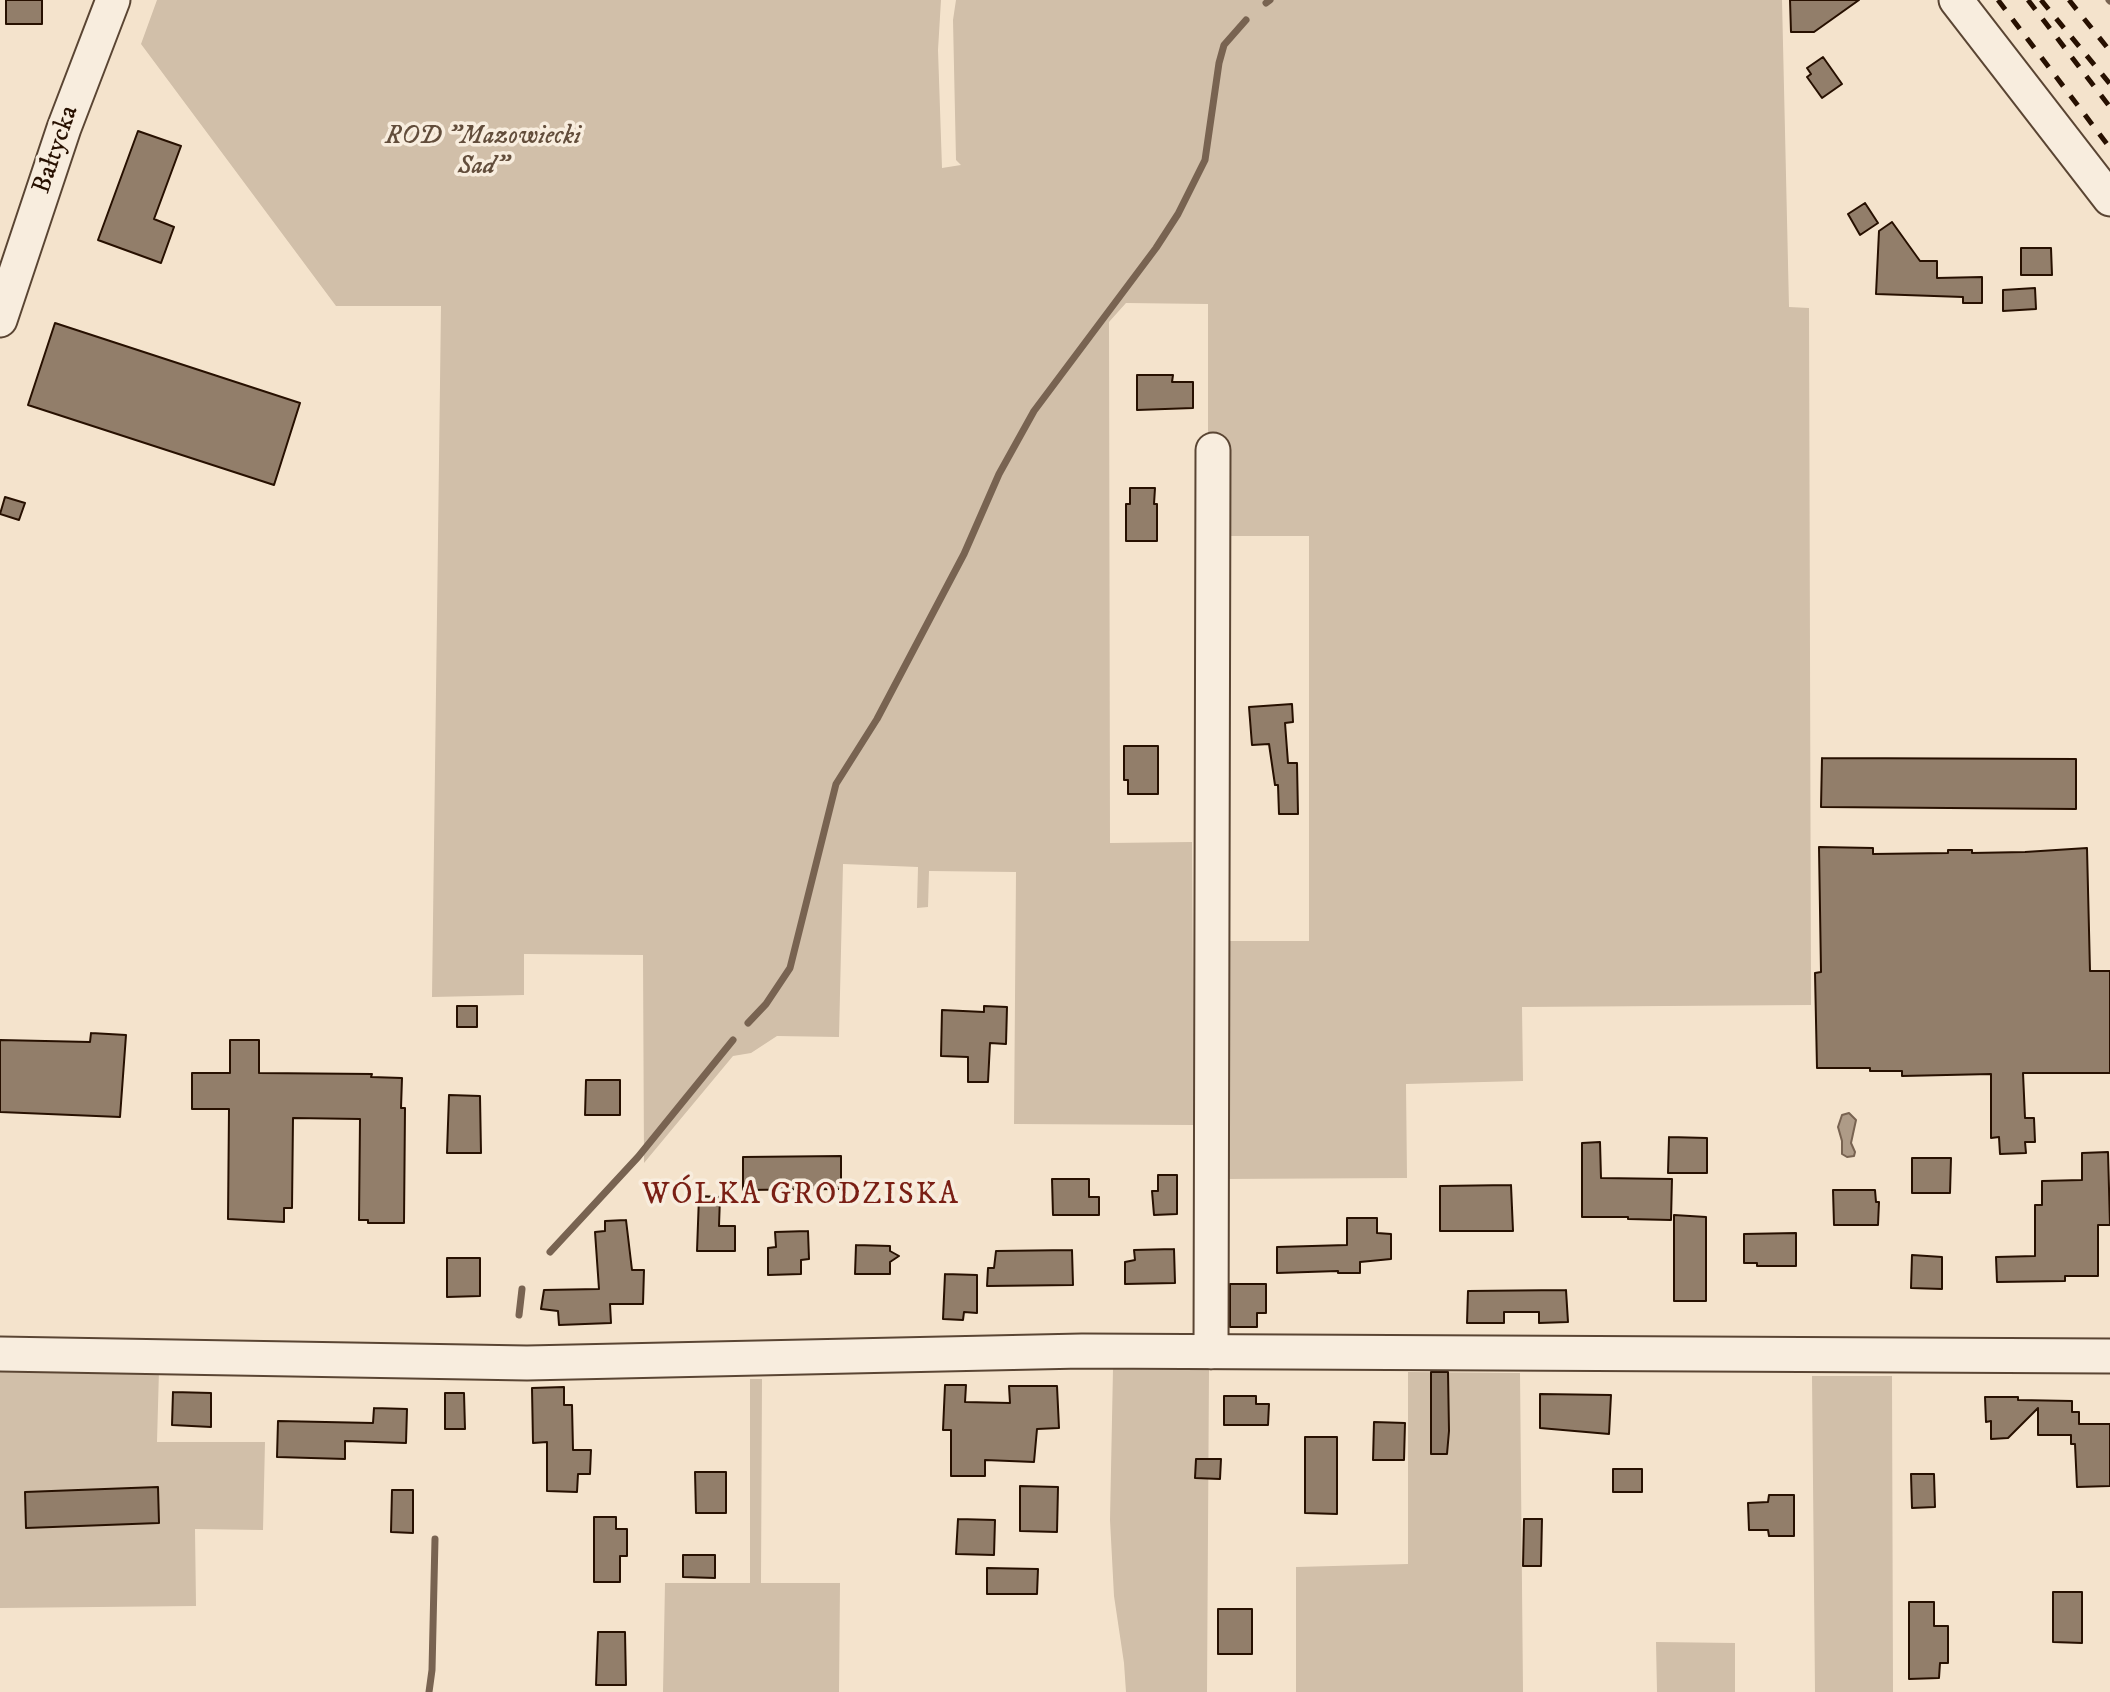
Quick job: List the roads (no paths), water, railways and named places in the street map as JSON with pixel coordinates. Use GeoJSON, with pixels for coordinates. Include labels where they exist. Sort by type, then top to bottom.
{"type":"FeatureCollection","features":[{"type":"Feature","properties":{"kind":"street","name":"Bałtycka"},"geometry":{"type":"LineString","coordinates":[[3,311],[64,128],[113,0]]}},
{"type":"Feature","properties":{"kind":"street"},"geometry":{"type":"LineString","coordinates":[[1956,0],[2110,199]]}},
{"type":"Feature","properties":{"kind":"street"},"geometry":{"type":"LineString","coordinates":[[1211,1352],[1213,450]]}},
{"type":"Feature","properties":{"kind":"street"},"geometry":{"type":"LineString","coordinates":[[0,1354],[527,1363],[1069,1351],[2110,1356]]}},
{"type":"Feature","properties":{"kind":"waterway"},"geometry":{"type":"LineString","coordinates":[[1266,3],[1270,0]]}},
{"type":"Feature","properties":{"kind":"waterway"},"geometry":{"type":"LineString","coordinates":[[748,1023],[766,1004],[790,968],[836,784],[877,719],[964,554],[999,474],[1034,411],[1156,248],[1178,214],[1205,160],[1224,45],[1246,20]]}},
{"type":"Feature","properties":{"kind":"waterway"},"geometry":{"type":"LineString","coordinates":[[550,1252],[638,1157],[733,1040]]}},
{"type":"Feature","properties":{"kind":"waterway"},"geometry":{"type":"LineString","coordinates":[[519,1315],[522,1289]]}},
{"type":"Feature","properties":{"kind":"waterway"},"geometry":{"type":"LineString","coordinates":[[429,1692],[432,1670],[435,1539]]}},
{"type":"Feature","properties":{"kind":"railway"},"geometry":{"type":"LineString","coordinates":[[1998,0],[2110,148]]}},
{"type":"Feature","properties":{"kind":"railway"},"geometry":{"type":"LineString","coordinates":[[2028,0],[2110,107]]}},
{"type":"Feature","properties":{"kind":"railway"},"geometry":{"type":"LineString","coordinates":[[2041,0],[2110,84]]}},
{"type":"Feature","properties":{"kind":"railway"},"geometry":{"type":"LineString","coordinates":[[2069,0],[2110,51]]}},
{"type":"Feature","properties":{"kind":"district","name":"WÓLKA GRODZISKA"},"geometry":{"type":"Point","coordinates":[801,1197]}},
{"type":"Feature","properties":{"kind":"park label","name":"ROD \"Mazowiecki Sad\""},"geometry":{"type":"Point","coordinates":[483,153]}}]}
